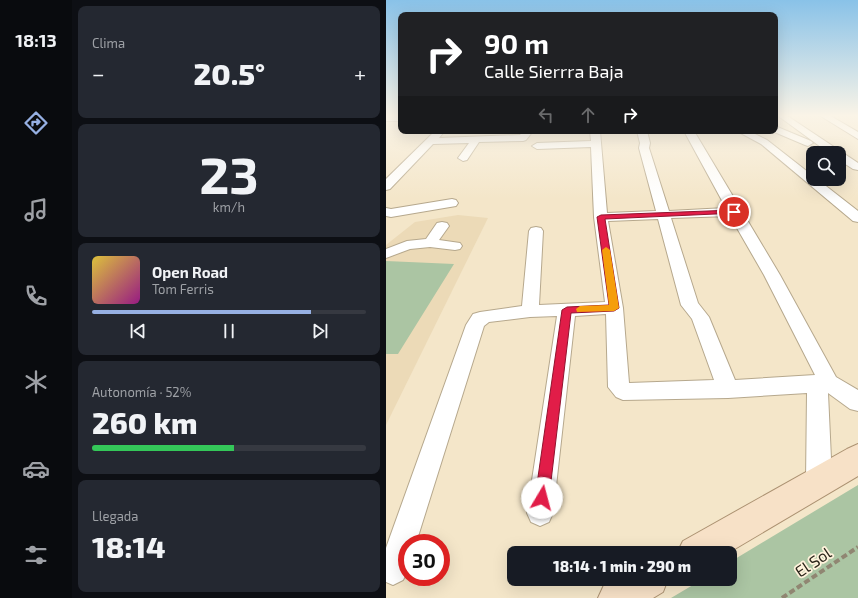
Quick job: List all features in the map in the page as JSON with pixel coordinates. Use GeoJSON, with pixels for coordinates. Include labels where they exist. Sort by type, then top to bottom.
{"type":"FeatureCollection","features":[{"type":"Feature","properties":{"kind":"main road"},"geometry":{"type":"LineString","coordinates":[[707,546],[858,459]]}},
{"type":"Feature","properties":{"kind":"main road"},"geometry":{"type":"LineString","coordinates":[[617,598],[638,586]]}},
{"type":"Feature","properties":{"kind":"street"},"geometry":{"type":"LineString","coordinates":[[386,186],[429,143]]}},
{"type":"Feature","properties":{"kind":"street"},"geometry":{"type":"LineString","coordinates":[[462,158],[474,143]]}},
{"type":"Feature","properties":{"kind":"street"},"geometry":{"type":"LineString","coordinates":[[537,146],[557,143]]}},
{"type":"Feature","properties":{"kind":"street"},"geometry":{"type":"LineString","coordinates":[[596,143],[601,214],[614,308],[619,386],[623,391],[728,389],[823,383],[858,402]]}},
{"type":"Feature","properties":{"kind":"street"},"geometry":{"type":"LineString","coordinates":[[644,143],[644,148],[667,211],[690,305],[700,317],[728,389]]}},
{"type":"Feature","properties":{"kind":"street"},"geometry":{"type":"LineString","coordinates":[[696,143],[772,275],[823,383],[819,481]]}},
{"type":"Feature","properties":{"kind":"street"},"geometry":{"type":"LineString","coordinates":[[765,143],[806,171]]}},
{"type":"Feature","properties":{"kind":"street"},"geometry":{"type":"LineString","coordinates":[[775,143],[806,167]]}},
{"type":"Feature","properties":{"kind":"street"},"geometry":{"type":"LineString","coordinates":[[809,143],[822,146]]}},
{"type":"Feature","properties":{"kind":"street"},"geometry":{"type":"LineString","coordinates":[[846,159],[857,166]]}},
{"type":"Feature","properties":{"kind":"street"},"geometry":{"type":"LineString","coordinates":[[827,186],[858,218]]}},
{"type":"Feature","properties":{"kind":"street"},"geometry":{"type":"LineString","coordinates":[[828,186],[858,207]]}},
{"type":"Feature","properties":{"kind":"street"},"geometry":{"type":"LineString","coordinates":[[388,214],[452,203]]}},
{"type":"Feature","properties":{"kind":"street"},"geometry":{"type":"LineString","coordinates":[[601,214],[733,209]]}},
{"type":"Feature","properties":{"kind":"street"},"geometry":{"type":"LineString","coordinates":[[430,243],[442,226]]}},
{"type":"Feature","properties":{"kind":"street"},"geometry":{"type":"LineString","coordinates":[[530,311],[536,231]]}},
{"type":"Feature","properties":{"kind":"street"},"geometry":{"type":"LineString","coordinates":[[386,254],[407,245],[430,243],[455,246]]}},
{"type":"Feature","properties":{"kind":"street"},"geometry":{"type":"LineString","coordinates":[[393,570],[475,325],[479,319],[486,316],[530,311],[614,308]]}},
{"type":"Feature","properties":{"kind":"street"},"geometry":{"type":"LineString","coordinates":[[540,513],[567,310]]}},
{"type":"Feature","properties":{"kind":"path","name":"El Sol"},"geometry":{"type":"LineString","coordinates":[[782,598],[858,547]]}},
{"type":"Feature","properties":{"kind":"shaded area"},"geometry":{"type":"Polygon","coordinates":[[[458,215],[488,218],[386,425],[386,245],[415,222],[458,215]]]}},
{"type":"Feature","properties":{"kind":"green space"},"geometry":{"type":"Polygon","coordinates":[[[386,261],[454,264],[398,354],[386,354],[386,261]]]}},
{"type":"Feature","properties":{"kind":"green space"},"geometry":{"type":"Polygon","coordinates":[[[858,485],[858,598],[671,598],[691,586],[737,586],[737,558],[858,485]]]}},
{"type":"Feature","properties":{"kind":"slow traffic"},"geometry":{"type":"LineString","coordinates":[[580,309],[614,308],[606,250]]}},
{"type":"Feature","properties":{"kind":"route"},"geometry":{"type":"LineString","coordinates":[[542,498],[567,310],[614,308],[601,217],[734,212]]}}]}
